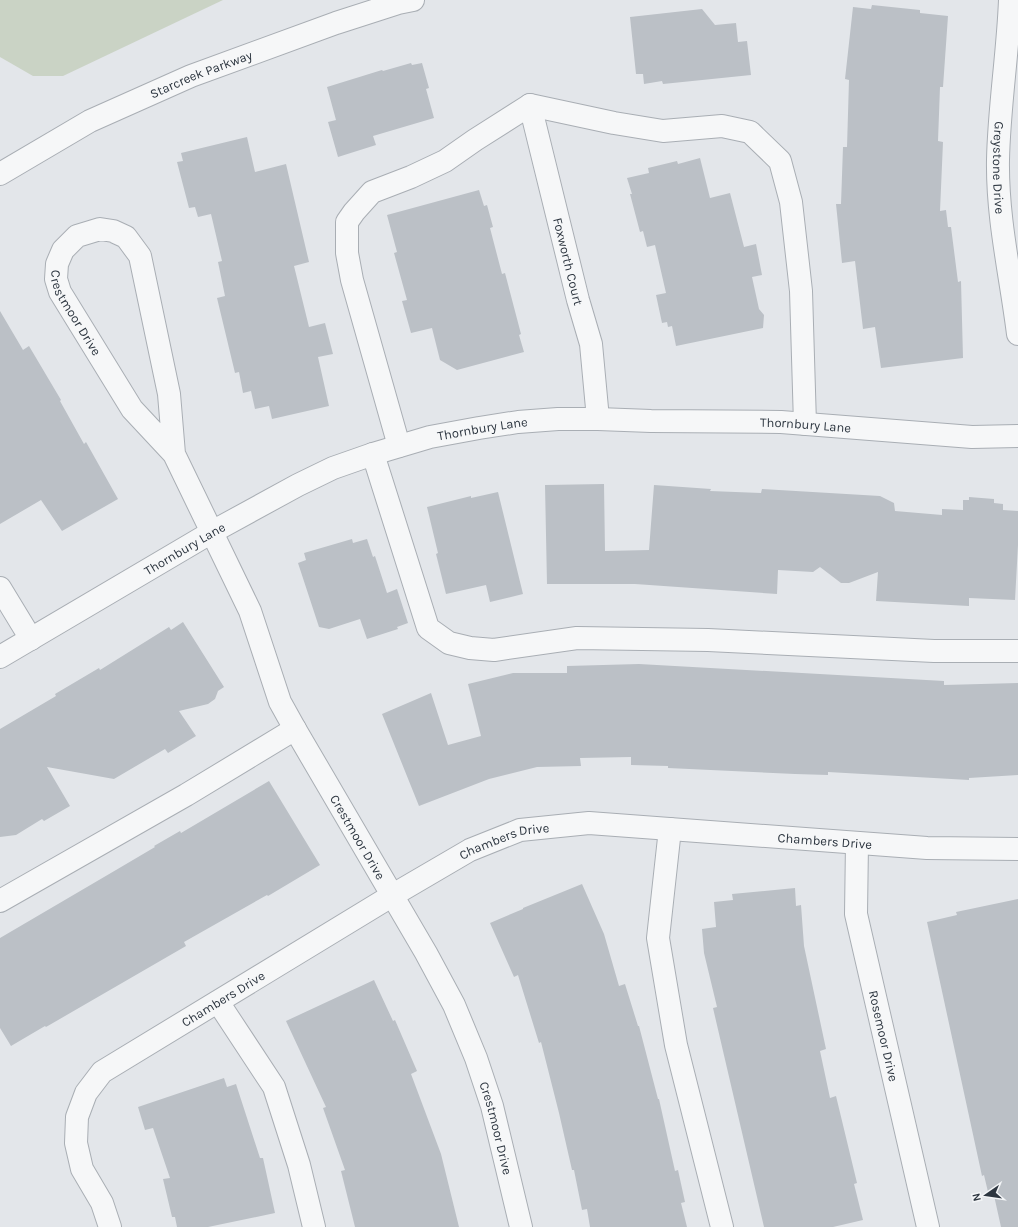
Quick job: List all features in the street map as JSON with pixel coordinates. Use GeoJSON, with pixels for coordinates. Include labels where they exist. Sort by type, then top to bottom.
{"type":"FeatureCollection","features":[{"type":"Feature","properties":{"kind":"street","name":"Starcreek Parkway"},"geometry":{"type":"LineString","coordinates":[[0,174],[90,121],[191,76],[336,23],[398,3],[413,0]]}},
{"type":"Feature","properties":{"kind":"street","name":"Greystone Drive"},"geometry":{"type":"LineString","coordinates":[[1010,0],[998,161],[1000,213],[1018,334]]}},
{"type":"Feature","properties":{"kind":"street","name":"Foxworth Court"},"geometry":{"type":"LineString","coordinates":[[530,106],[578,300],[591,344],[598,419]]}},
{"type":"Feature","properties":{"kind":"street"},"geometry":{"type":"LineString","coordinates":[[399,446],[352,280],[347,253],[347,222],[372,192],[445,162],[475,140],[530,106],[663,131],[722,126],[730,127],[750,132],[780,161],[791,202],[801,291],[805,424]]}},
{"type":"Feature","properties":{"kind":"street","name":"Crestmoor Drive"},"geometry":{"type":"LineString","coordinates":[[174,454],[169,394],[140,256],[126,237],[114,231],[100,229],[77,236],[63,250],[57,264],[56,279],[60,292],[132,409],[174,454],[250,611],[280,702],[454,1005],[476,1058],[492,1106],[521,1227]]}},
{"type":"Feature","properties":{"kind":"street","name":"Thornbury Lane"},"geometry":{"type":"LineString","coordinates":[[0,656],[212,532],[298,485],[333,468],[430,437],[518,422],[558,419],[782,422],[972,437],[1018,436]]}},
{"type":"Feature","properties":{"kind":"street"},"geometry":{"type":"LineString","coordinates":[[373,454],[428,628],[449,643],[470,648],[494,650],[577,638],[592,638],[708,640],[934,651],[1018,651]]}},
{"type":"Feature","properties":{"kind":"street"},"geometry":{"type":"LineString","coordinates":[[0,588],[31,638]]}},
{"type":"Feature","properties":{"kind":"street"},"geometry":{"type":"LineString","coordinates":[[0,901],[186,795],[295,729]]}},
{"type":"Feature","properties":{"kind":"street","name":"Chambers Drive"},"geometry":{"type":"LineString","coordinates":[[110,1227],[102,1203],[82,1169],[76,1144],[77,1117],[86,1093],[102,1072],[392,895],[470,850],[520,830],[589,823],[927,848],[1018,849]]}},
{"type":"Feature","properties":{"kind":"street"},"geometry":{"type":"LineString","coordinates":[[670,829],[658,938],[676,1045],[722,1227]]}},
{"type":"Feature","properties":{"kind":"street","name":"Rosemoor Drive"},"geometry":{"type":"LineString","coordinates":[[857,843],[856,914],[928,1227]]}},
{"type":"Feature","properties":{"kind":"street"},"geometry":{"type":"LineString","coordinates":[[218,1002],[274,1087],[299,1164],[314,1227]]}},
{"type":"Feature","properties":{"kind":"green space"},"geometry":{"type":"Polygon","coordinates":[[[0,0],[223,0],[63,76],[33,76],[0,57],[0,0]]]}},
{"type":"Feature","properties":{"kind":"building"},"geometry":{"type":"Polygon","coordinates":[[[872,5],[920,10],[920,13],[948,16],[943,87],[940,87],[938,141],[943,142],[940,211],[946,210],[948,227],[951,227],[958,282],[961,281],[963,358],[881,368],[875,327],[863,329],[855,261],[842,263],[836,204],[841,204],[843,147],[847,147],[849,80],[845,79],[853,7],[871,9],[872,5]]]}},
{"type":"Feature","properties":{"kind":"building"},"geometry":{"type":"Polygon","coordinates":[[[702,9],[715,25],[736,23],[738,42],[747,41],[751,75],[663,84],[662,81],[644,84],[643,74],[636,74],[630,17],[702,9]]]}},
{"type":"Feature","properties":{"kind":"building"},"geometry":{"type":"Polygon","coordinates":[[[411,63],[412,65],[422,63],[429,88],[426,89],[434,118],[373,136],[376,145],[338,157],[328,122],[336,120],[327,87],[382,70],[383,71],[411,63]]]}},
{"type":"Feature","properties":{"kind":"building"},"geometry":{"type":"Polygon","coordinates":[[[247,137],[255,172],[286,164],[309,262],[294,266],[309,327],[325,323],[333,354],[318,357],[329,406],[272,419],[269,406],[255,409],[251,391],[243,393],[239,372],[235,373],[217,298],[225,296],[218,262],[222,261],[211,214],[198,217],[195,207],[189,208],[177,162],[183,161],[181,153],[247,137]]]}},
{"type":"Feature","properties":{"kind":"building"},"geometry":{"type":"Polygon","coordinates":[[[700,158],[710,198],[730,193],[744,247],[756,244],[762,275],[752,277],[759,309],[764,315],[763,328],[676,346],[672,326],[668,327],[667,322],[662,323],[656,295],[666,293],[655,245],[647,247],[643,231],[640,232],[627,178],[649,173],[648,168],[677,161],[678,164],[700,158]]]}},
{"type":"Feature","properties":{"kind":"building"},"geometry":{"type":"Polygon","coordinates":[[[479,190],[484,206],[487,205],[493,227],[490,228],[502,274],[505,273],[521,334],[519,335],[524,352],[457,370],[440,360],[432,328],[411,333],[402,301],[407,300],[394,253],[397,252],[387,215],[479,190]]]}},
{"type":"Feature","properties":{"kind":"building"},"geometry":{"type":"Polygon","coordinates":[[[0,311],[23,350],[29,346],[61,400],[60,401],[84,444],[86,442],[118,499],[62,531],[41,500],[0,524],[0,311]]]}},
{"type":"Feature","properties":{"kind":"building"},"geometry":{"type":"Polygon","coordinates":[[[604,484],[605,551],[649,550],[654,485],[711,489],[710,491],[761,493],[762,489],[880,496],[894,503],[895,511],[942,515],[942,509],[963,510],[963,500],[969,500],[969,497],[994,499],[994,503],[1003,504],[1003,510],[1018,511],[1015,600],[969,598],[969,606],[876,601],[878,572],[849,583],[841,583],[820,567],[813,572],[778,570],[777,594],[635,584],[547,584],[545,485],[604,484]]]}},
{"type":"Feature","properties":{"kind":"building"},"geometry":{"type":"Polygon","coordinates":[[[498,492],[523,594],[490,602],[486,585],[446,594],[436,554],[438,553],[427,507],[471,496],[471,498],[498,492]]]}},
{"type":"Feature","properties":{"kind":"building"},"geometry":{"type":"Polygon","coordinates":[[[352,539],[353,543],[367,539],[373,557],[375,556],[387,593],[397,589],[408,623],[397,627],[398,629],[367,639],[360,619],[329,629],[319,627],[298,563],[306,560],[304,553],[352,539]]]}},
{"type":"Feature","properties":{"kind":"building"},"geometry":{"type":"Polygon","coordinates":[[[183,622],[224,687],[218,691],[215,699],[208,704],[179,711],[196,736],[168,753],[165,749],[114,779],[47,767],[70,806],[44,821],[42,819],[16,835],[0,837],[0,729],[56,696],[55,694],[99,668],[100,670],[169,627],[171,630],[183,622]]]}},
{"type":"Feature","properties":{"kind":"building"},"geometry":{"type":"Polygon","coordinates":[[[639,664],[944,681],[944,685],[1018,683],[1018,775],[969,778],[969,780],[828,772],[828,775],[795,774],[631,765],[631,757],[580,758],[581,766],[537,767],[489,779],[419,806],[382,714],[431,693],[448,745],[481,736],[468,684],[513,673],[567,673],[567,666],[639,664]]]}},
{"type":"Feature","properties":{"kind":"building"},"geometry":{"type":"Polygon","coordinates":[[[269,781],[320,865],[268,896],[267,895],[184,942],[186,946],[11,1046],[0,1028],[0,938],[155,847],[154,846],[180,831],[181,833],[269,781]]]}},
{"type":"Feature","properties":{"kind":"building"},"geometry":{"type":"Polygon","coordinates":[[[582,884],[604,934],[619,986],[625,984],[639,1026],[659,1099],[675,1171],[678,1170],[685,1202],[681,1203],[687,1227],[590,1227],[587,1209],[582,1210],[574,1170],[572,1170],[541,1042],[539,1043],[518,975],[514,977],[490,923],[582,884]]]}},
{"type":"Feature","properties":{"kind":"building"},"geometry":{"type":"Polygon","coordinates":[[[795,888],[796,906],[801,905],[804,946],[826,1049],[820,1051],[830,1098],[836,1096],[857,1183],[854,1184],[863,1220],[833,1227],[764,1227],[713,1008],[717,1007],[704,953],[702,929],[716,927],[714,902],[733,900],[732,894],[795,888]]]}},
{"type":"Feature","properties":{"kind":"building"},"geometry":{"type":"Polygon","coordinates":[[[1018,899],[1018,1227],[1001,1227],[993,1191],[988,1192],[984,1175],[982,1176],[927,922],[957,915],[956,912],[1018,899]]]}},
{"type":"Feature","properties":{"kind":"building"},"geometry":{"type":"Polygon","coordinates":[[[374,980],[393,1021],[395,1020],[417,1071],[411,1074],[441,1154],[459,1227],[355,1227],[341,1171],[345,1170],[323,1108],[326,1107],[286,1021],[374,980]]]}},
{"type":"Feature","properties":{"kind":"building"},"geometry":{"type":"Polygon","coordinates":[[[224,1078],[227,1087],[236,1084],[260,1158],[263,1158],[275,1213],[208,1227],[177,1227],[175,1217],[172,1217],[163,1179],[170,1178],[153,1128],[145,1130],[138,1107],[224,1078]]]}}]}
